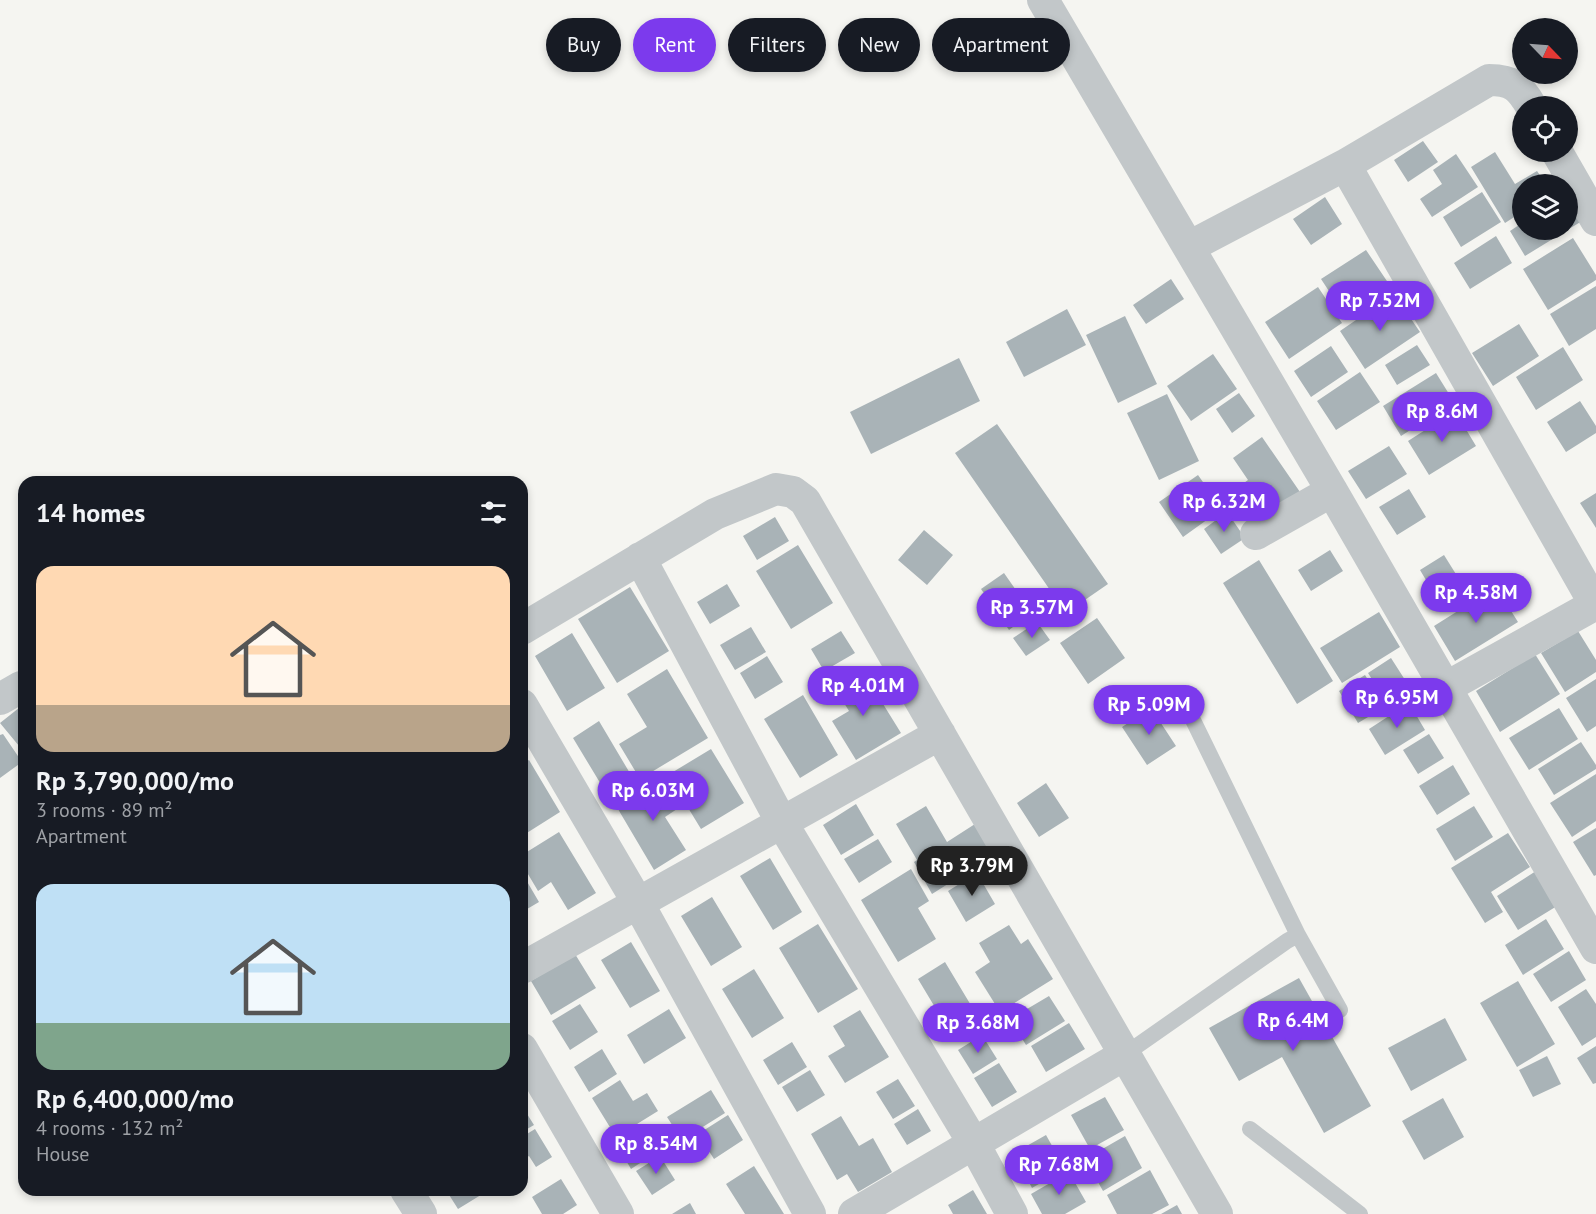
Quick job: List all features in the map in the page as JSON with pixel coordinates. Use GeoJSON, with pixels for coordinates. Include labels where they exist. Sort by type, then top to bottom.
{"type":"FeatureCollection","features":[{"type":"Feature","properties":{"kind":"street"},"geometry":{"type":"LineString","coordinates":[[1043,0],[1332,491],[1596,948]]}},
{"type":"Feature","properties":{"kind":"street"},"geometry":{"type":"LineString","coordinates":[[1189,247],[1345,165],[1489,80],[1501,80],[1513,85],[1525,96]]}},
{"type":"Feature","properties":{"kind":"street"},"geometry":{"type":"LineString","coordinates":[[1563,162],[1596,220]]}},
{"type":"Feature","properties":{"kind":"street"},"geometry":{"type":"LineString","coordinates":[[1345,165],[1596,605],[1445,688]]}},
{"type":"Feature","properties":{"kind":"street"},"geometry":{"type":"LineString","coordinates":[[528,625],[715,514],[776,489],[793,492],[805,501],[1217,1214]]}},
{"type":"Feature","properties":{"kind":"street"},"geometry":{"type":"LineString","coordinates":[[1256,534],[1332,491]]}},
{"type":"Feature","properties":{"kind":"street"},"geometry":{"type":"LineString","coordinates":[[640,558],[782,823],[974,1144],[1012,1214]]}},
{"type":"Feature","properties":{"kind":"street"},"geometry":{"type":"LineString","coordinates":[[0,699],[18,689]]}},
{"type":"Feature","properties":{"kind":"street"},"geometry":{"type":"LineString","coordinates":[[528,715],[638,903],[810,1214]]}},
{"type":"Feature","properties":{"kind":"street"},"geometry":{"type":"LineString","coordinates":[[528,965],[940,734]]}},
{"type":"Feature","properties":{"kind":"street"},"geometry":{"type":"LineString","coordinates":[[854,1214],[1124,1055]]}},
{"type":"Feature","properties":{"kind":"street"},"geometry":{"type":"LineString","coordinates":[[528,1059],[618,1214]]}},
{"type":"Feature","properties":{"kind":"street"},"geometry":{"type":"LineString","coordinates":[[410,1196],[421,1214]]}},
{"type":"Feature","properties":{"kind":"lane"},"geometry":{"type":"LineString","coordinates":[[1191,716],[1298,935],[1340,1010]]}},
{"type":"Feature","properties":{"kind":"lane"},"geometry":{"type":"LineString","coordinates":[[1124,1055],[1298,935]]}},
{"type":"Feature","properties":{"kind":"lane"},"geometry":{"type":"LineString","coordinates":[[1251,1129],[1360,1214]]}},
{"type":"Feature","properties":{"kind":"building"},"geometry":{"type":"Polygon","coordinates":[[[1423,141],[1438,162],[1408,182],[1394,160],[1423,141]]]}},
{"type":"Feature","properties":{"kind":"building"},"geometry":{"type":"Polygon","coordinates":[[[1495,152],[1512,179],[1512,218],[1505,223],[1471,167],[1495,152]]]}},
{"type":"Feature","properties":{"kind":"building"},"geometry":{"type":"Polygon","coordinates":[[[1456,154],[1478,187],[1432,217],[1420,199],[1442,184],[1433,170],[1456,154]]]}},
{"type":"Feature","properties":{"kind":"building"},"geometry":{"type":"Polygon","coordinates":[[[1482,192],[1501,222],[1461,247],[1443,217],[1482,192]]]}},
{"type":"Feature","properties":{"kind":"building"},"geometry":{"type":"Polygon","coordinates":[[[1325,197],[1342,224],[1311,245],[1293,219],[1325,197]]]}},
{"type":"Feature","properties":{"kind":"building"},"geometry":{"type":"Polygon","coordinates":[[[1496,236],[1512,263],[1470,289],[1454,263],[1496,236]]]}},
{"type":"Feature","properties":{"kind":"building"},"geometry":{"type":"Polygon","coordinates":[[[1515,240],[1551,240],[1525,256],[1515,240]]]}},
{"type":"Feature","properties":{"kind":"building"},"geometry":{"type":"Polygon","coordinates":[[[1570,240],[1574,240],[1596,275],[1596,280],[1548,310],[1523,269],[1570,240]]]}},
{"type":"Feature","properties":{"kind":"building"},"geometry":{"type":"Polygon","coordinates":[[[1366,250],[1393,290],[1348,320],[1321,279],[1366,250]]]}},
{"type":"Feature","properties":{"kind":"building"},"geometry":{"type":"Polygon","coordinates":[[[1171,279],[1184,299],[1146,324],[1133,305],[1171,279]]]}},
{"type":"Feature","properties":{"kind":"building"},"geometry":{"type":"Polygon","coordinates":[[[1596,286],[1596,329],[1569,346],[1550,314],[1596,286]]]}},
{"type":"Feature","properties":{"kind":"building"},"geometry":{"type":"Polygon","coordinates":[[[1318,287],[1342,323],[1289,359],[1265,322],[1318,287]]]}},
{"type":"Feature","properties":{"kind":"building"},"geometry":{"type":"Polygon","coordinates":[[[1394,294],[1420,332],[1365,369],[1340,331],[1394,294]]]}},
{"type":"Feature","properties":{"kind":"building"},"geometry":{"type":"Polygon","coordinates":[[[1067,309],[1086,345],[1024,377],[1006,342],[1067,309]]]}},
{"type":"Feature","properties":{"kind":"building"},"geometry":{"type":"Polygon","coordinates":[[[1125,316],[1157,384],[1118,403],[1086,335],[1125,316]]]}},
{"type":"Feature","properties":{"kind":"building"},"geometry":{"type":"Polygon","coordinates":[[[1519,324],[1539,356],[1493,386],[1472,353],[1519,324]]]}},
{"type":"Feature","properties":{"kind":"building"},"geometry":{"type":"Polygon","coordinates":[[[1417,345],[1430,365],[1397,385],[1385,365],[1417,345]]]}},
{"type":"Feature","properties":{"kind":"building"},"geometry":{"type":"Polygon","coordinates":[[[1331,346],[1348,372],[1311,397],[1294,371],[1331,346]]]}},
{"type":"Feature","properties":{"kind":"building"},"geometry":{"type":"Polygon","coordinates":[[[1563,347],[1583,380],[1536,410],[1516,377],[1563,347]]]}},
{"type":"Feature","properties":{"kind":"building"},"geometry":{"type":"Polygon","coordinates":[[[1213,354],[1237,389],[1191,421],[1167,386],[1213,354]]]}},
{"type":"Feature","properties":{"kind":"building"},"geometry":{"type":"Polygon","coordinates":[[[959,358],[980,401],[871,454],[850,412],[959,358]]]}},
{"type":"Feature","properties":{"kind":"building"},"geometry":{"type":"Polygon","coordinates":[[[1360,372],[1380,402],[1336,430],[1317,401],[1360,372]]]}},
{"type":"Feature","properties":{"kind":"building"},"geometry":{"type":"Polygon","coordinates":[[[1436,373],[1454,402],[1401,436],[1383,406],[1436,373]]]}},
{"type":"Feature","properties":{"kind":"building"},"geometry":{"type":"Polygon","coordinates":[[[1239,393],[1255,416],[1232,433],[1216,409],[1239,393]]]}},
{"type":"Feature","properties":{"kind":"building"},"geometry":{"type":"Polygon","coordinates":[[[1167,394],[1199,461],[1159,480],[1127,413],[1167,394]]]}},
{"type":"Feature","properties":{"kind":"building"},"geometry":{"type":"Polygon","coordinates":[[[1580,401],[1596,426],[1596,433],[1566,452],[1547,422],[1580,401]]]}},
{"type":"Feature","properties":{"kind":"building"},"geometry":{"type":"Polygon","coordinates":[[[1455,411],[1476,446],[1429,475],[1408,441],[1455,411]]]}},
{"type":"Feature","properties":{"kind":"building"},"geometry":{"type":"Polygon","coordinates":[[[997,424],[1108,584],[1066,613],[955,453],[997,424]]]}},
{"type":"Feature","properties":{"kind":"building"},"geometry":{"type":"Polygon","coordinates":[[[1262,437],[1300,492],[1255,523],[1233,491],[1248,480],[1233,458],[1262,437]]]}},
{"type":"Feature","properties":{"kind":"building"},"geometry":{"type":"Polygon","coordinates":[[[1389,446],[1407,474],[1366,499],[1348,471],[1389,446]]]}},
{"type":"Feature","properties":{"kind":"building"},"geometry":{"type":"Polygon","coordinates":[[[1198,475],[1222,509],[1183,537],[1159,502],[1198,475]]]}},
{"type":"Feature","properties":{"kind":"building"},"geometry":{"type":"Polygon","coordinates":[[[1409,489],[1426,517],[1397,535],[1379,507],[1409,489]]]}},
{"type":"Feature","properties":{"kind":"building"},"geometry":{"type":"Polygon","coordinates":[[[1596,493],[1596,528],[1580,503],[1596,493]]]}},
{"type":"Feature","properties":{"kind":"building"},"geometry":{"type":"Polygon","coordinates":[[[1227,512],[1245,538],[1221,554],[1204,529],[1227,512]]]}},
{"type":"Feature","properties":{"kind":"building"},"geometry":{"type":"Polygon","coordinates":[[[775,517],[789,541],[757,560],[743,536],[775,517]]]}},
{"type":"Feature","properties":{"kind":"building"},"geometry":{"type":"Polygon","coordinates":[[[924,530],[953,555],[927,585],[898,560],[924,530]]]}},
{"type":"Feature","properties":{"kind":"building"},"geometry":{"type":"Polygon","coordinates":[[[798,545],[833,603],[791,629],[756,571],[798,545]]]}},
{"type":"Feature","properties":{"kind":"building"},"geometry":{"type":"Polygon","coordinates":[[[1330,550],[1343,571],[1311,591],[1298,570],[1330,550]]]}},
{"type":"Feature","properties":{"kind":"building"},"geometry":{"type":"Polygon","coordinates":[[[1444,555],[1464,587],[1439,602],[1420,570],[1444,555]]]}},
{"type":"Feature","properties":{"kind":"building"},"geometry":{"type":"Polygon","coordinates":[[[1259,560],[1333,681],[1297,704],[1223,583],[1259,560]]]}},
{"type":"Feature","properties":{"kind":"building"},"geometry":{"type":"Polygon","coordinates":[[[1004,573],[1032,613],[1009,630],[981,589],[1004,573]]]}},
{"type":"Feature","properties":{"kind":"building"},"geometry":{"type":"Polygon","coordinates":[[[727,584],[740,606],[710,624],[697,602],[727,584]]]}},
{"type":"Feature","properties":{"kind":"building"},"geometry":{"type":"Polygon","coordinates":[[[630,587],[669,651],[617,683],[578,619],[630,587]]]}},
{"type":"Feature","properties":{"kind":"building"},"geometry":{"type":"Polygon","coordinates":[[[1496,587],[1518,622],[1455,661],[1434,626],[1496,587]]]}},
{"type":"Feature","properties":{"kind":"building"},"geometry":{"type":"Polygon","coordinates":[[[1379,612],[1400,647],[1342,683],[1320,648],[1379,612]]]}},
{"type":"Feature","properties":{"kind":"building"},"geometry":{"type":"Polygon","coordinates":[[[1097,618],[1125,658],[1088,684],[1060,643],[1097,618]]]}},
{"type":"Feature","properties":{"kind":"building"},"geometry":{"type":"Polygon","coordinates":[[[1037,622],[1050,640],[1026,656],[1013,638],[1037,622]]]}},
{"type":"Feature","properties":{"kind":"building"},"geometry":{"type":"Polygon","coordinates":[[[751,627],[766,652],[735,670],[720,645],[751,627]]]}},
{"type":"Feature","properties":{"kind":"building"},"geometry":{"type":"Polygon","coordinates":[[[841,631],[855,653],[824,671],[811,649],[841,631]]]}},
{"type":"Feature","properties":{"kind":"building"},"geometry":{"type":"Polygon","coordinates":[[[1578,631],[1596,660],[1596,672],[1565,692],[1541,653],[1578,631]]]}},
{"type":"Feature","properties":{"kind":"building"},"geometry":{"type":"Polygon","coordinates":[[[572,633],[605,688],[567,711],[535,656],[572,633]]]}},
{"type":"Feature","properties":{"kind":"building"},"geometry":{"type":"Polygon","coordinates":[[[1535,654],[1560,694],[1500,732],[1476,691],[1535,654]]]}},
{"type":"Feature","properties":{"kind":"building"},"geometry":{"type":"Polygon","coordinates":[[[767,656],[783,682],[755,699],[740,673],[767,656]]]}},
{"type":"Feature","properties":{"kind":"building"},"geometry":{"type":"Polygon","coordinates":[[[1391,658],[1407,683],[1384,698],[1368,673],[1391,658]]]}},
{"type":"Feature","properties":{"kind":"building"},"geometry":{"type":"Polygon","coordinates":[[[667,669],[708,738],[640,779],[619,744],[647,727],[627,694],[667,669]]]}},
{"type":"Feature","properties":{"kind":"building"},"geometry":{"type":"Polygon","coordinates":[[[862,670],[901,733],[856,760],[832,721],[849,711],[834,687],[862,670]]]}},
{"type":"Feature","properties":{"kind":"building"},"geometry":{"type":"Polygon","coordinates":[[[1365,675],[1385,707],[1358,723],[1339,691],[1365,675]]]}},
{"type":"Feature","properties":{"kind":"building"},"geometry":{"type":"Polygon","coordinates":[[[1596,679],[1596,726],[1587,732],[1566,698],[1596,679]]]}},
{"type":"Feature","properties":{"kind":"building"},"geometry":{"type":"Polygon","coordinates":[[[803,695],[838,755],[800,778],[764,719],[803,695]]]}},
{"type":"Feature","properties":{"kind":"building"},"geometry":{"type":"Polygon","coordinates":[[[1409,703],[1425,730],[1385,755],[1369,729],[1409,703]]]}},
{"type":"Feature","properties":{"kind":"building"},"geometry":{"type":"Polygon","coordinates":[[[1151,708],[1176,746],[1147,765],[1122,727],[1151,708]]]}},
{"type":"Feature","properties":{"kind":"building"},"geometry":{"type":"Polygon","coordinates":[[[1559,708],[1578,739],[1529,770],[1509,738],[1559,708]]]}},
{"type":"Feature","properties":{"kind":"building"},"geometry":{"type":"Polygon","coordinates":[[[18,709],[18,745],[0,723],[18,709]]]}},
{"type":"Feature","properties":{"kind":"building"},"geometry":{"type":"Polygon","coordinates":[[[599,721],[631,775],[605,791],[573,738],[599,721]]]}},
{"type":"Feature","properties":{"kind":"building"},"geometry":{"type":"Polygon","coordinates":[[[3,734],[18,756],[18,765],[0,778],[0,735],[3,734]]]}},
{"type":"Feature","properties":{"kind":"building"},"geometry":{"type":"Polygon","coordinates":[[[1429,734],[1444,758],[1418,774],[1403,750],[1429,734]]]}},
{"type":"Feature","properties":{"kind":"building"},"geometry":{"type":"Polygon","coordinates":[[[1581,742],[1596,765],[1596,769],[1554,795],[1538,769],[1581,742]]]}},
{"type":"Feature","properties":{"kind":"building"},"geometry":{"type":"Polygon","coordinates":[[[711,749],[744,803],[701,829],[668,775],[711,749]]]}},
{"type":"Feature","properties":{"kind":"building"},"geometry":{"type":"Polygon","coordinates":[[[528,761],[560,812],[528,832],[528,761]]]}},
{"type":"Feature","properties":{"kind":"building"},"geometry":{"type":"Polygon","coordinates":[[[1453,765],[1470,794],[1437,815],[1419,786],[1453,765]]]}},
{"type":"Feature","properties":{"kind":"building"},"geometry":{"type":"Polygon","coordinates":[[[1596,774],[1596,821],[1572,837],[1550,803],[1596,774]]]}},
{"type":"Feature","properties":{"kind":"building"},"geometry":{"type":"Polygon","coordinates":[[[661,776],[680,807],[665,817],[686,850],[654,870],[615,804],[661,776]]]}},
{"type":"Feature","properties":{"kind":"building"},"geometry":{"type":"Polygon","coordinates":[[[1046,783],[1069,818],[1039,837],[1017,803],[1046,783]]]}},
{"type":"Feature","properties":{"kind":"building"},"geometry":{"type":"Polygon","coordinates":[[[856,804],[874,835],[841,855],[823,825],[856,804]]]}},
{"type":"Feature","properties":{"kind":"building"},"geometry":{"type":"Polygon","coordinates":[[[926,806],[947,842],[975,824],[994,855],[932,894],[914,862],[917,860],[896,824],[926,806]]]}},
{"type":"Feature","properties":{"kind":"building"},"geometry":{"type":"Polygon","coordinates":[[[1474,806],[1493,837],[1455,861],[1436,829],[1474,806]]]}},
{"type":"Feature","properties":{"kind":"building"},"geometry":{"type":"Polygon","coordinates":[[[1596,828],[1596,875],[1594,876],[1573,842],[1596,828]]]}},
{"type":"Feature","properties":{"kind":"building"},"geometry":{"type":"Polygon","coordinates":[[[559,832],[596,893],[568,910],[551,882],[538,891],[528,874],[528,851],[559,832]]]}},
{"type":"Feature","properties":{"kind":"building"},"geometry":{"type":"Polygon","coordinates":[[[1508,833],[1530,867],[1491,892],[1503,912],[1485,923],[1451,868],[1508,833]]]}},
{"type":"Feature","properties":{"kind":"building"},"geometry":{"type":"Polygon","coordinates":[[[878,839],[892,862],[859,883],[844,859],[878,839]]]}},
{"type":"Feature","properties":{"kind":"building"},"geometry":{"type":"Polygon","coordinates":[[[770,858],[802,912],[773,930],[740,876],[770,858]]]}},
{"type":"Feature","properties":{"kind":"building"},"geometry":{"type":"Polygon","coordinates":[[[911,869],[929,901],[918,908],[936,939],[898,962],[861,900],[911,869]]]}},
{"type":"Feature","properties":{"kind":"building"},"geometry":{"type":"Polygon","coordinates":[[[1536,871],[1557,906],[1518,930],[1497,896],[1536,871]]]}},
{"type":"Feature","properties":{"kind":"building"},"geometry":{"type":"Polygon","coordinates":[[[977,873],[995,904],[966,922],[948,891],[977,873]]]}},
{"type":"Feature","properties":{"kind":"building"},"geometry":{"type":"Polygon","coordinates":[[[528,883],[539,902],[528,908],[528,883]]]}},
{"type":"Feature","properties":{"kind":"building"},"geometry":{"type":"Polygon","coordinates":[[[712,897],[742,947],[711,966],[681,916],[712,897]]]}},
{"type":"Feature","properties":{"kind":"building"},"geometry":{"type":"Polygon","coordinates":[[[1546,919],[1564,949],[1523,975],[1505,945],[1546,919]]]}},
{"type":"Feature","properties":{"kind":"building"},"geometry":{"type":"Polygon","coordinates":[[[818,924],[858,989],[818,1013],[779,948],[818,924]]]}},
{"type":"Feature","properties":{"kind":"building"},"geometry":{"type":"Polygon","coordinates":[[[1009,925],[1021,944],[1028,939],[1053,979],[1000,1012],[975,972],[990,962],[979,943],[1009,925]]]}},
{"type":"Feature","properties":{"kind":"building"},"geometry":{"type":"Polygon","coordinates":[[[631,942],[660,991],[630,1008],[601,960],[631,942]]]}},
{"type":"Feature","properties":{"kind":"building"},"geometry":{"type":"Polygon","coordinates":[[[1569,951],[1586,980],[1551,1002],[1533,974],[1569,951]]]}},
{"type":"Feature","properties":{"kind":"building"},"geometry":{"type":"Polygon","coordinates":[[[575,954],[596,988],[551,1015],[531,981],[575,954]]]}},
{"type":"Feature","properties":{"kind":"building"},"geometry":{"type":"Polygon","coordinates":[[[945,962],[975,1012],[948,1029],[918,979],[945,962]]]}},
{"type":"Feature","properties":{"kind":"building"},"geometry":{"type":"Polygon","coordinates":[[[754,969],[784,1018],[752,1038],[722,989],[754,969]]]}},
{"type":"Feature","properties":{"kind":"building"},"geometry":{"type":"Polygon","coordinates":[[[1299,978],[1371,1106],[1324,1133],[1282,1057],[1239,1081],[1209,1028],[1299,978]]]}},
{"type":"Feature","properties":{"kind":"building"},"geometry":{"type":"Polygon","coordinates":[[[1518,981],[1555,1044],[1517,1067],[1480,1003],[1518,981]]]}},
{"type":"Feature","properties":{"kind":"building"},"geometry":{"type":"Polygon","coordinates":[[[1586,989],[1596,1004],[1596,1037],[1582,1046],[1558,1007],[1586,989]]]}},
{"type":"Feature","properties":{"kind":"building"},"geometry":{"type":"Polygon","coordinates":[[[1049,996],[1065,1021],[1026,1045],[1010,1019],[1049,996]]]}},
{"type":"Feature","properties":{"kind":"building"},"geometry":{"type":"Polygon","coordinates":[[[580,1004],[598,1032],[570,1050],[552,1021],[580,1004]]]}},
{"type":"Feature","properties":{"kind":"building"},"geometry":{"type":"Polygon","coordinates":[[[669,1009],[686,1038],[644,1064],[627,1035],[669,1009]]]}},
{"type":"Feature","properties":{"kind":"building"},"geometry":{"type":"Polygon","coordinates":[[[860,1010],[889,1057],[845,1083],[828,1056],[845,1046],[833,1026],[860,1010]]]}},
{"type":"Feature","properties":{"kind":"building"},"geometry":{"type":"Polygon","coordinates":[[[1445,1018],[1467,1060],[1411,1091],[1388,1048],[1445,1018]]]}},
{"type":"Feature","properties":{"kind":"building"},"geometry":{"type":"Polygon","coordinates":[[[1069,1023],[1085,1049],[1046,1072],[1031,1046],[1069,1023]]]}},
{"type":"Feature","properties":{"kind":"building"},"geometry":{"type":"Polygon","coordinates":[[[982,1035],[997,1059],[973,1074],[958,1050],[982,1035]]]}},
{"type":"Feature","properties":{"kind":"building"},"geometry":{"type":"Polygon","coordinates":[[[792,1042],[807,1067],[778,1085],[763,1060],[792,1042]]]}},
{"type":"Feature","properties":{"kind":"building"},"geometry":{"type":"Polygon","coordinates":[[[1596,1046],[1596,1083],[1593,1084],[1577,1058],[1596,1046]]]}},
{"type":"Feature","properties":{"kind":"building"},"geometry":{"type":"Polygon","coordinates":[[[602,1049],[617,1074],[589,1092],[574,1067],[602,1049]]]}},
{"type":"Feature","properties":{"kind":"building"},"geometry":{"type":"Polygon","coordinates":[[[1547,1056],[1561,1084],[1533,1097],[1519,1070],[1547,1056]]]}},
{"type":"Feature","properties":{"kind":"building"},"geometry":{"type":"Polygon","coordinates":[[[999,1063],[1017,1092],[992,1107],[974,1078],[999,1063]]]}},
{"type":"Feature","properties":{"kind":"building"},"geometry":{"type":"Polygon","coordinates":[[[810,1070],[825,1095],[797,1112],[782,1087],[810,1070]]]}},
{"type":"Feature","properties":{"kind":"building"},"geometry":{"type":"Polygon","coordinates":[[[898,1079],[915,1106],[893,1119],[876,1092],[898,1079]]]}},
{"type":"Feature","properties":{"kind":"building"},"geometry":{"type":"Polygon","coordinates":[[[620,1080],[633,1101],[647,1093],[658,1111],[616,1137],[592,1098],[620,1080]]]}},
{"type":"Feature","properties":{"kind":"building"},"geometry":{"type":"Polygon","coordinates":[[[711,1090],[725,1113],[682,1140],[667,1117],[711,1090]]]}},
{"type":"Feature","properties":{"kind":"building"},"geometry":{"type":"Polygon","coordinates":[[[1105,1097],[1124,1130],[1090,1149],[1071,1115],[1105,1097]]]}},
{"type":"Feature","properties":{"kind":"building"},"geometry":{"type":"Polygon","coordinates":[[[1443,1098],[1464,1137],[1424,1160],[1402,1121],[1443,1098]]]}},
{"type":"Feature","properties":{"kind":"building"},"geometry":{"type":"Polygon","coordinates":[[[918,1109],[931,1131],[907,1145],[894,1124],[918,1109]]]}},
{"type":"Feature","properties":{"kind":"building"},"geometry":{"type":"Polygon","coordinates":[[[728,1115],[743,1140],[714,1159],[698,1134],[728,1115]]]}},
{"type":"Feature","properties":{"kind":"building"},"geometry":{"type":"Polygon","coordinates":[[[528,1116],[534,1125],[528,1128],[528,1116]]]}},
{"type":"Feature","properties":{"kind":"building"},"geometry":{"type":"Polygon","coordinates":[[[841,1116],[859,1146],[873,1138],[892,1172],[858,1192],[847,1174],[837,1180],[811,1134],[841,1116]]]}},
{"type":"Feature","properties":{"kind":"building"},"geometry":{"type":"Polygon","coordinates":[[[535,1129],[552,1157],[536,1167],[528,1157],[528,1133],[535,1129]]]}},
{"type":"Feature","properties":{"kind":"building"},"geometry":{"type":"Polygon","coordinates":[[[644,1131],[657,1152],[631,1169],[618,1147],[644,1131]]]}},
{"type":"Feature","properties":{"kind":"building"},"geometry":{"type":"Polygon","coordinates":[[[1046,1135],[1065,1169],[1032,1188],[1014,1153],[1046,1135]]]}},
{"type":"Feature","properties":{"kind":"building"},"geometry":{"type":"Polygon","coordinates":[[[1125,1136],[1142,1168],[1103,1191],[1085,1159],[1125,1136]]]}},
{"type":"Feature","properties":{"kind":"building"},"geometry":{"type":"Polygon","coordinates":[[[660,1156],[675,1180],[652,1195],[636,1171],[660,1156]]]}},
{"type":"Feature","properties":{"kind":"building"},"geometry":{"type":"Polygon","coordinates":[[[754,1166],[784,1214],[745,1214],[726,1184],[754,1166]]]}},
{"type":"Feature","properties":{"kind":"building"},"geometry":{"type":"Polygon","coordinates":[[[1150,1170],[1169,1205],[1152,1214],[1117,1214],[1107,1195],[1150,1170]]]}},
{"type":"Feature","properties":{"kind":"building"},"geometry":{"type":"Polygon","coordinates":[[[1069,1172],[1086,1202],[1065,1214],[1042,1214],[1031,1194],[1069,1172]]]}},
{"type":"Feature","properties":{"kind":"building"},"geometry":{"type":"Polygon","coordinates":[[[561,1179],[577,1205],[563,1214],[542,1214],[532,1197],[561,1179]]]}},
{"type":"Feature","properties":{"kind":"building"},"geometry":{"type":"Polygon","coordinates":[[[973,1190],[987,1214],[953,1214],[948,1205],[973,1190]]]}},
{"type":"Feature","properties":{"kind":"building"},"geometry":{"type":"Polygon","coordinates":[[[450,1196],[479,1196],[458,1209],[450,1196]]]}},
{"type":"Feature","properties":{"kind":"building"},"geometry":{"type":"Polygon","coordinates":[[[690,1203],[696,1214],[672,1214],[690,1203]]]}},
{"type":"Feature","properties":{"kind":"building"},"geometry":{"type":"Polygon","coordinates":[[[1177,1205],[1182,1214],[1161,1214],[1177,1205]]]}}]}
